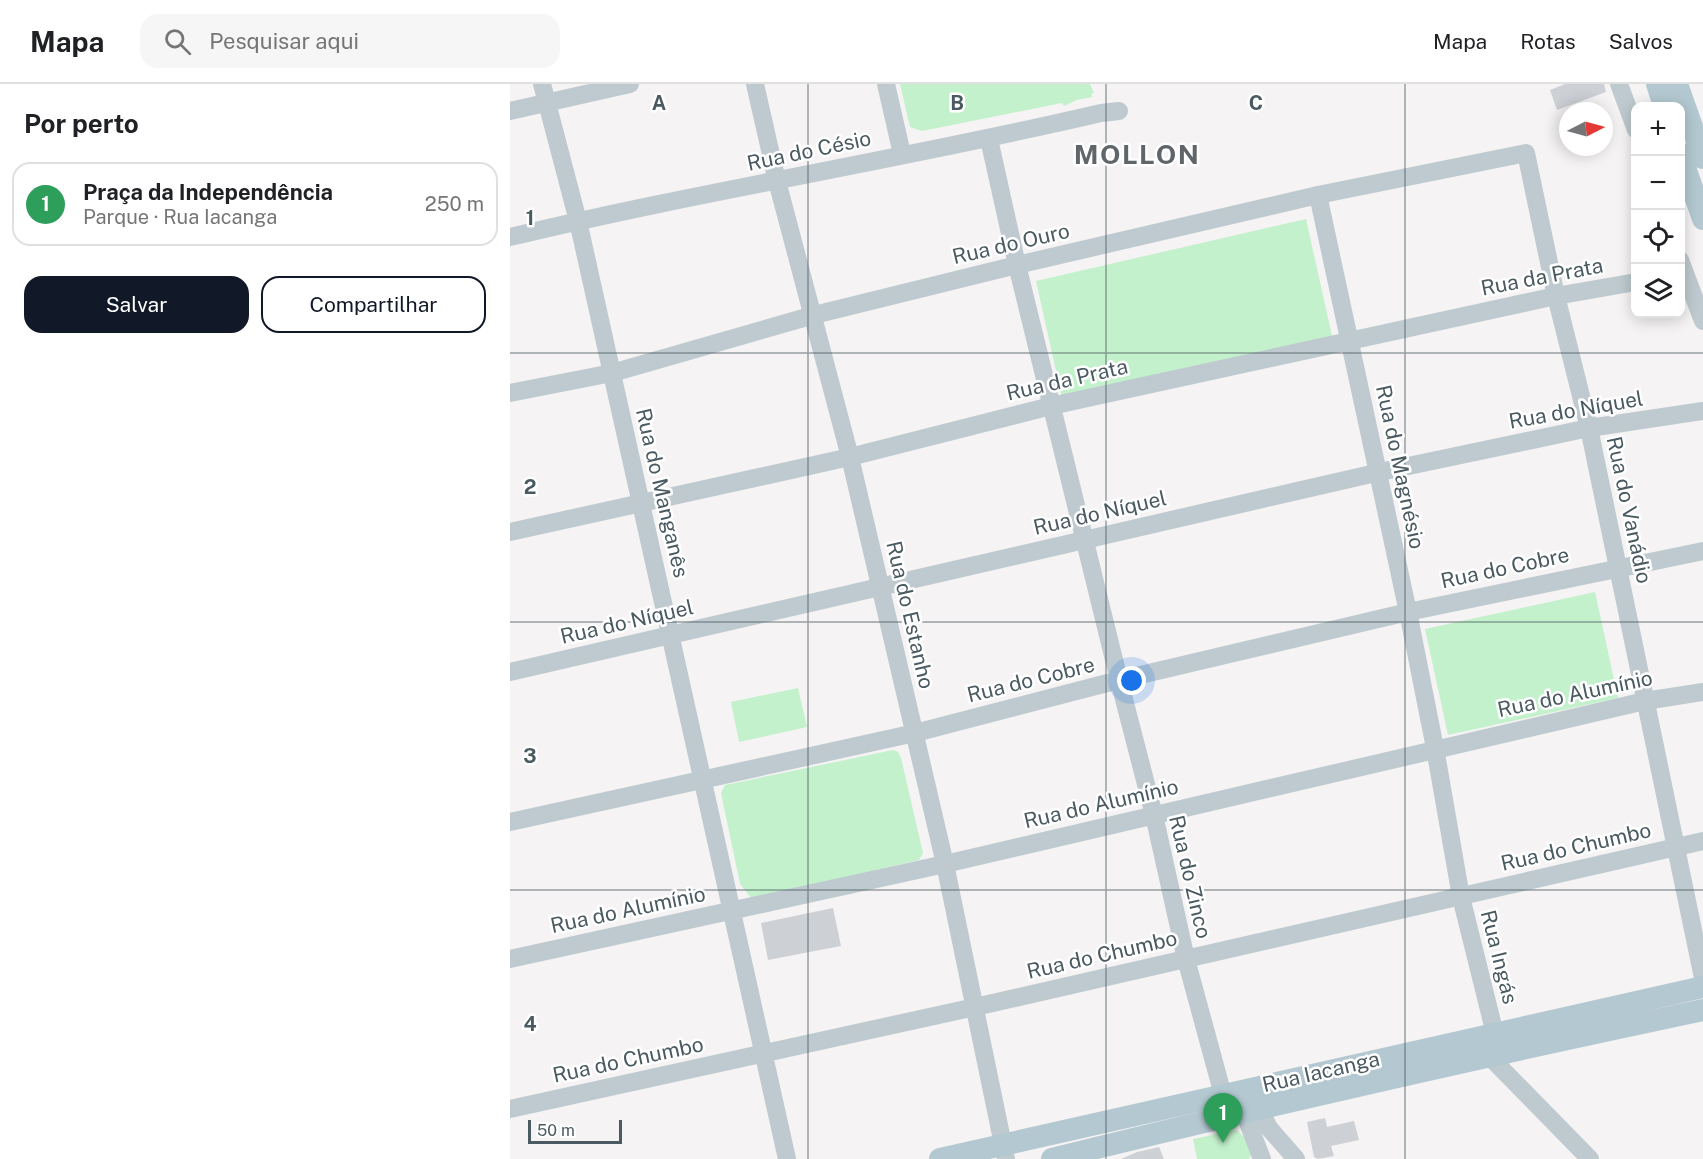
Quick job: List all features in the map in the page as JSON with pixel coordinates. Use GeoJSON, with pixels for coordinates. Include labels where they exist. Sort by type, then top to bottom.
{"type":"FeatureCollection","features":[{"type":"Feature","properties":{"kind":"main road"},"geometry":{"type":"LineString","coordinates":[[1657,84],[1664,102]]}},
{"type":"Feature","properties":{"kind":"main road"},"geometry":{"type":"LineString","coordinates":[[1677,84],[1703,158]]}},
{"type":"Feature","properties":{"kind":"main road"},"geometry":{"type":"LineString","coordinates":[[1681,156],[1703,219]]}},
{"type":"Feature","properties":{"kind":"main road","name":"Rua Iacanga"},"geometry":{"type":"LineString","coordinates":[[940,1159],[1005,1152],[1460,1051],[1494,1047],[1653,1009],[1703,987]]}},
{"type":"Feature","properties":{"kind":"main road","name":"Rua Iacanga"},"geometry":{"type":"LineString","coordinates":[[1653,1009],[1703,1010]]}},
{"type":"Feature","properties":{"kind":"main road","name":"Rua Iacanga"},"geometry":{"type":"LineString","coordinates":[[1053,1159],[1218,1118],[1242,1099]]}},
{"type":"Feature","properties":{"kind":"street","name":"Rua do Manganês"},"geometry":{"type":"LineString","coordinates":[[542,84],[578,221],[787,1159]]}},
{"type":"Feature","properties":{"kind":"street"},"geometry":{"type":"LineString","coordinates":[[510,111],[630,84]]}},
{"type":"Feature","properties":{"kind":"street","name":"Rua do Estanho"},"geometry":{"type":"LineString","coordinates":[[756,84],[777,181],[850,457],[915,733],[945,864],[1005,1152]]}},
{"type":"Feature","properties":{"kind":"street"},"geometry":{"type":"LineString","coordinates":[[886,84],[902,154]]}},
{"type":"Feature","properties":{"kind":"street"},"geometry":{"type":"LineString","coordinates":[[1619,84],[1631,118]]}},
{"type":"Feature","properties":{"kind":"street","name":"Rua do Césio"},"geometry":{"type":"LineString","coordinates":[[510,237],[578,221],[1119,111]]}},
{"type":"Feature","properties":{"kind":"street","name":"Rua do Zinco"},"geometry":{"type":"LineString","coordinates":[[989,139],[1051,406],[1154,815],[1186,959],[1242,1099]]}},
{"type":"Feature","properties":{"kind":"street","name":"Rua do Ouro"},"geometry":{"type":"LineString","coordinates":[[510,393],[612,373],[814,315],[1017,265],[1318,195],[1526,153]]}},
{"type":"Feature","properties":{"kind":"street","name":"Rua do Vanádio"},"geometry":{"type":"LineString","coordinates":[[1526,153],[1556,296],[1589,428],[1703,978]]}},
{"type":"Feature","properties":{"kind":"street","name":"Rua do Magnésio"},"geometry":{"type":"LineString","coordinates":[[1318,195],[1380,472],[1435,748]]}},
{"type":"Feature","properties":{"kind":"street"},"geometry":{"type":"LineString","coordinates":[[1687,269],[1703,321]]}},
{"type":"Feature","properties":{"kind":"street","name":"Rua da Prata"},"geometry":{"type":"LineString","coordinates":[[510,532],[850,457],[1051,406],[1556,296],[1631,283]]}},
{"type":"Feature","properties":{"kind":"street","name":"Rua do Níquel"},"geometry":{"type":"LineString","coordinates":[[510,672],[1380,472],[1589,428],[1703,411]]}},
{"type":"Feature","properties":{"kind":"street","name":"Rua do Cobre"},"geometry":{"type":"LineString","coordinates":[[510,822],[915,733],[1119,680],[1408,612],[1703,551]]}},
{"type":"Feature","properties":{"kind":"street","name":"Rua do Alumínio"},"geometry":{"type":"LineString","coordinates":[[510,959],[945,864],[1435,748],[1645,701],[1703,692]]}},
{"type":"Feature","properties":{"kind":"street","name":"Rua Ingás"},"geometry":{"type":"LineString","coordinates":[[1435,748],[1461,897],[1494,1047]]}},
{"type":"Feature","properties":{"kind":"street","name":"Rua do Chumbo"},"geometry":{"type":"LineString","coordinates":[[510,1109],[975,1008],[1703,841]]}},
{"type":"Feature","properties":{"kind":"street"},"geometry":{"type":"LineString","coordinates":[[1494,1047],[1590,1159]]}},
{"type":"Feature","properties":{"kind":"street"},"geometry":{"type":"LineString","coordinates":[[1242,1099],[1262,1159]]}},
{"type":"Feature","properties":{"kind":"street"},"geometry":{"type":"LineString","coordinates":[[1242,1099],[1296,1159]]}},
{"type":"Feature","properties":{"kind":"green space"},"geometry":{"type":"Polygon","coordinates":[[[900,84],[1090,84],[1094,93],[1091,94],[1092,97],[1064,106],[1062,103],[922,131],[910,127],[900,84]]]}},
{"type":"Feature","properties":{"kind":"green space"},"geometry":{"type":"Polygon","coordinates":[[[1306,219],[1332,336],[1062,398],[1036,281],[1306,219]]]}},
{"type":"Feature","properties":{"kind":"green space"},"geometry":{"type":"Polygon","coordinates":[[[1595,592],[1618,698],[1448,735],[1425,629],[1595,592]]]}},
{"type":"Feature","properties":{"kind":"green space"},"geometry":{"type":"Polygon","coordinates":[[[798,688],[807,727],[739,742],[731,702],[798,688]]]}},
{"type":"Feature","properties":{"kind":"green space"},"geometry":{"type":"Polygon","coordinates":[[[893,750],[898,752],[901,758],[923,853],[919,860],[752,899],[740,884],[721,793],[725,785],[893,750]]]}},
{"type":"Feature","properties":{"kind":"green space"},"geometry":{"type":"Polygon","coordinates":[[[1237,1130],[1255,1148],[1249,1159],[1197,1159],[1193,1139],[1237,1130]]]}},
{"type":"Feature","properties":{"kind":"building"},"geometry":{"type":"Polygon","coordinates":[[[1565,84],[1604,84],[1606,92],[1579,102],[1559,102],[1557,110],[1550,90],[1565,84]]]}},
{"type":"Feature","properties":{"kind":"building"},"geometry":{"type":"Polygon","coordinates":[[[833,908],[841,946],[768,960],[761,923],[833,908]]]}},
{"type":"Feature","properties":{"kind":"building"},"geometry":{"type":"Polygon","coordinates":[[[1325,1118],[1327,1127],[1354,1121],[1359,1140],[1331,1146],[1334,1156],[1318,1159],[1314,1157],[1307,1122],[1325,1118]]]}},
{"type":"Feature","properties":{"kind":"building"},"geometry":{"type":"Polygon","coordinates":[[[1159,1147],[1164,1159],[1121,1159],[1137,1152],[1159,1147]]]}},
{"type":"Feature","properties":{"kind":"place","name":"Praça da Independência"},"geometry":{"type":"Point","coordinates":[1223,1143]}},
{"type":"Feature","properties":{"kind":"district","name":"MOLLON"},"geometry":{"type":"Point","coordinates":[1137,155]}}]}
